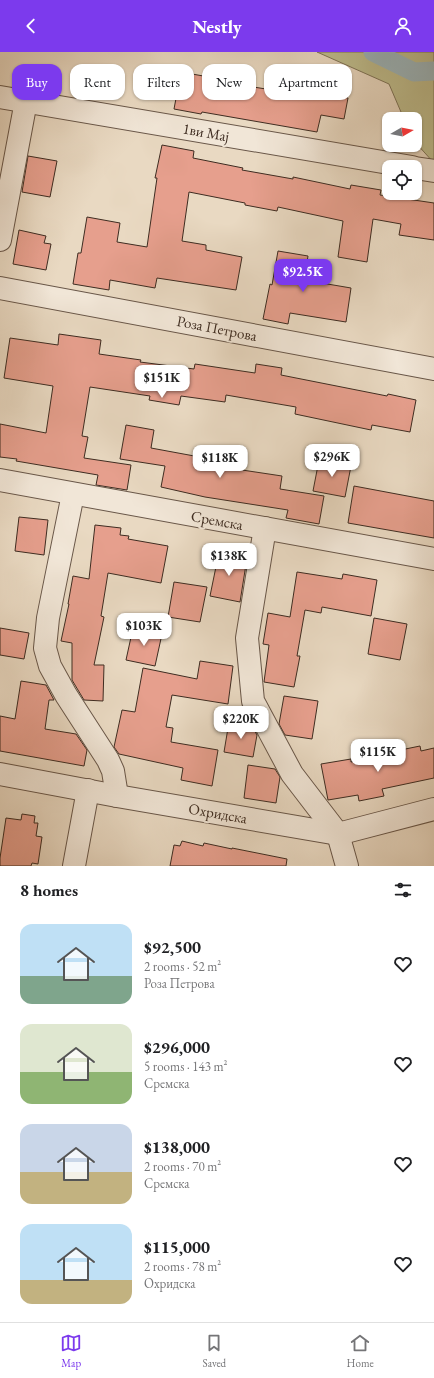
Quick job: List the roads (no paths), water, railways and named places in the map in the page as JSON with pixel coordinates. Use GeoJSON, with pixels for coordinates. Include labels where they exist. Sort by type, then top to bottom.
{"type":"FeatureCollection","features":[{"type":"Feature","properties":{"kind":"street","name":"1ви Мај"},"geometry":{"type":"LineString","coordinates":[[0,97],[382,162]]}},
{"type":"Feature","properties":{"kind":"street"},"geometry":{"type":"LineString","coordinates":[[0,240],[26,101]]}},
{"type":"Feature","properties":{"kind":"street"},"geometry":{"type":"LineString","coordinates":[[422,169],[434,171]]}},
{"type":"Feature","properties":{"kind":"street","name":"Роза Петрова"},"geometry":{"type":"LineString","coordinates":[[0,288],[434,369]]}},
{"type":"Feature","properties":{"kind":"street","name":"Сремска"},"geometry":{"type":"LineString","coordinates":[[0,480],[434,558]]}},
{"type":"Feature","properties":{"kind":"street"},"geometry":{"type":"LineString","coordinates":[[73,494],[48,618],[45,648],[53,672],[108,760],[113,771],[117,796]]}},
{"type":"Feature","properties":{"kind":"street"},"geometry":{"type":"LineString","coordinates":[[265,528],[247,638],[253,701],[292,774],[338,834],[347,866]]}},
{"type":"Feature","properties":{"kind":"street","name":"Охридска"},"geometry":{"type":"LineString","coordinates":[[0,774],[117,796],[338,834],[434,809]]}},
{"type":"Feature","properties":{"kind":"street"},"geometry":{"type":"LineString","coordinates":[[74,866],[88,790]]}},
{"type":"Feature","properties":{"kind":"waterway"},"geometry":{"type":"LineString","coordinates":[[373,52],[414,72],[434,71]]}}]}
